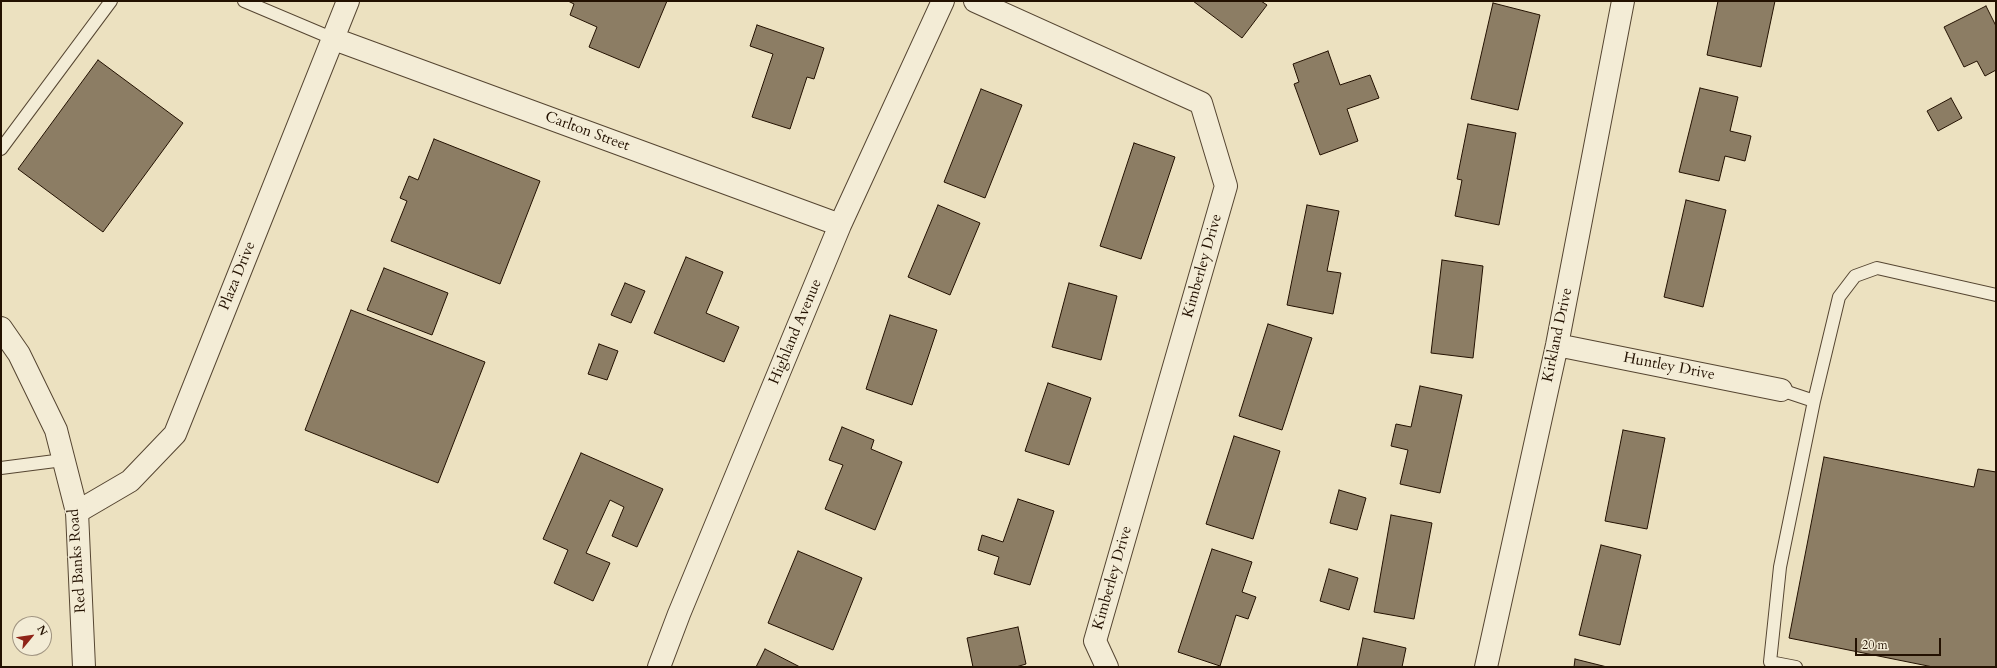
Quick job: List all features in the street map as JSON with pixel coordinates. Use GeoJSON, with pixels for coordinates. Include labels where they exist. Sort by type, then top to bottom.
{"type":"FeatureCollection","features":[{"type":"Feature","properties":{"kind":"street","name":"Plaza Drive"},"geometry":{"type":"LineString","coordinates":[[77,512],[130,481],[175,434],[348,1]]}},
{"type":"Feature","properties":{"kind":"street","name":"Highland Avenue"},"geometry":{"type":"LineString","coordinates":[[659,667],[682,607],[840,225],[943,1]]}},
{"type":"Feature","properties":{"kind":"street","name":"Kimberley Drive"},"geometry":{"type":"LineString","coordinates":[[975,1],[1201,103],[1226,186],[1095,641],[1107,667]]}},
{"type":"Feature","properties":{"kind":"street","name":"Kirkland Drive"},"geometry":{"type":"LineString","coordinates":[[1486,667],[1557,345],[1623,1]]}},
{"type":"Feature","properties":{"kind":"street","name":"Carlton Street"},"geometry":{"type":"LineString","coordinates":[[334,39],[840,225]]}},
{"type":"Feature","properties":{"kind":"street","name":"Red Banks Road"},"geometry":{"type":"LineString","coordinates":[[1,328],[19,354],[56,430],[77,512],[84,667]]}},
{"type":"Feature","properties":{"kind":"street","name":"Huntley Drive"},"geometry":{"type":"LineString","coordinates":[[1557,345],[1781,390]]}},
{"type":"Feature","properties":{"kind":"lane"},"geometry":{"type":"LineString","coordinates":[[1,149],[111,1]]}},
{"type":"Feature","properties":{"kind":"lane"},"geometry":{"type":"LineString","coordinates":[[244,1],[334,39]]}},
{"type":"Feature","properties":{"kind":"lane"},"geometry":{"type":"LineString","coordinates":[[1796,667],[1770,662],[1780,567],[1814,401],[1838,297],[1856,276],[1877,268],[1996,295]]}},
{"type":"Feature","properties":{"kind":"lane"},"geometry":{"type":"LineString","coordinates":[[1781,390],[1814,401]]}},
{"type":"Feature","properties":{"kind":"lane"},"geometry":{"type":"LineString","coordinates":[[1,468],[63,460]]}},
{"type":"Feature","properties":{"kind":"building"},"geometry":{"type":"Polygon","coordinates":[[[568,1],[667,1],[639,68],[589,47],[597,27],[570,15],[574,4],[568,1]]]}},
{"type":"Feature","properties":{"kind":"building"},"geometry":{"type":"Polygon","coordinates":[[[1193,1],[1261,1],[1267,5],[1242,38],[1193,1]]]}},
{"type":"Feature","properties":{"kind":"building"},"geometry":{"type":"Polygon","coordinates":[[[1718,1],[1775,1],[1761,67],[1707,55],[1718,1]]]}},
{"type":"Feature","properties":{"kind":"building"},"geometry":{"type":"Polygon","coordinates":[[[1493,3],[1540,15],[1518,110],[1471,99],[1493,3]]]}},
{"type":"Feature","properties":{"kind":"building"},"geometry":{"type":"Polygon","coordinates":[[[1986,6],[1996,26],[1996,70],[1985,76],[1977,61],[1964,67],[1944,27],[1986,6]]]}},
{"type":"Feature","properties":{"kind":"building"},"geometry":{"type":"Polygon","coordinates":[[[757,25],[824,48],[814,79],[807,77],[790,129],[752,117],[773,54],[750,46],[757,25]]]}},
{"type":"Feature","properties":{"kind":"building"},"geometry":{"type":"Polygon","coordinates":[[[1328,51],[1340,85],[1370,75],[1379,98],[1347,109],[1358,141],[1320,155],[1294,84],[1299,82],[1293,64],[1328,51]]]}},
{"type":"Feature","properties":{"kind":"building"},"geometry":{"type":"Polygon","coordinates":[[[98,60],[183,123],[103,232],[18,169],[98,60]]]}},
{"type":"Feature","properties":{"kind":"building"},"geometry":{"type":"Polygon","coordinates":[[[1700,88],[1738,97],[1730,131],[1751,136],[1745,161],[1725,156],[1719,181],[1679,172],[1700,88]]]}},
{"type":"Feature","properties":{"kind":"building"},"geometry":{"type":"Polygon","coordinates":[[[981,89],[1022,105],[985,198],[944,182],[981,89]]]}},
{"type":"Feature","properties":{"kind":"building"},"geometry":{"type":"Polygon","coordinates":[[[1951,98],[1962,118],[1938,131],[1927,111],[1951,98]]]}},
{"type":"Feature","properties":{"kind":"building"},"geometry":{"type":"Polygon","coordinates":[[[1468,124],[1516,133],[1499,225],[1455,216],[1462,180],[1457,179],[1468,124]]]}},
{"type":"Feature","properties":{"kind":"building"},"geometry":{"type":"Polygon","coordinates":[[[434,139],[540,181],[500,284],[391,241],[407,201],[400,198],[409,176],[418,180],[434,139]]]}},
{"type":"Feature","properties":{"kind":"building"},"geometry":{"type":"Polygon","coordinates":[[[1134,143],[1175,157],[1141,259],[1100,246],[1134,143]]]}},
{"type":"Feature","properties":{"kind":"building"},"geometry":{"type":"Polygon","coordinates":[[[1686,200],[1726,210],[1703,307],[1664,297],[1686,200]]]}},
{"type":"Feature","properties":{"kind":"building"},"geometry":{"type":"Polygon","coordinates":[[[938,205],[980,223],[950,295],[908,277],[938,205]]]}},
{"type":"Feature","properties":{"kind":"building"},"geometry":{"type":"Polygon","coordinates":[[[1307,205],[1339,211],[1327,271],[1341,273],[1333,314],[1287,305],[1307,205]]]}},
{"type":"Feature","properties":{"kind":"building"},"geometry":{"type":"Polygon","coordinates":[[[686,257],[723,272],[706,313],[739,327],[724,362],[654,333],[686,257]]]}},
{"type":"Feature","properties":{"kind":"building"},"geometry":{"type":"Polygon","coordinates":[[[1442,260],[1483,266],[1473,358],[1431,353],[1442,260]]]}},
{"type":"Feature","properties":{"kind":"building"},"geometry":{"type":"Polygon","coordinates":[[[384,268],[448,293],[432,335],[367,310],[384,268]]]}},
{"type":"Feature","properties":{"kind":"building"},"geometry":{"type":"Polygon","coordinates":[[[625,283],[645,291],[631,323],[611,315],[625,283]]]}},
{"type":"Feature","properties":{"kind":"building"},"geometry":{"type":"Polygon","coordinates":[[[1069,283],[1117,296],[1101,360],[1052,347],[1069,283]]]}},
{"type":"Feature","properties":{"kind":"building"},"geometry":{"type":"Polygon","coordinates":[[[351,310],[485,362],[438,483],[305,430],[351,310]]]}},
{"type":"Feature","properties":{"kind":"building"},"geometry":{"type":"Polygon","coordinates":[[[890,315],[937,330],[912,405],[866,389],[890,315]]]}},
{"type":"Feature","properties":{"kind":"building"},"geometry":{"type":"Polygon","coordinates":[[[1268,324],[1312,338],[1282,430],[1239,416],[1268,324]]]}},
{"type":"Feature","properties":{"kind":"building"},"geometry":{"type":"Polygon","coordinates":[[[599,344],[618,351],[607,380],[588,374],[599,344]]]}},
{"type":"Feature","properties":{"kind":"building"},"geometry":{"type":"Polygon","coordinates":[[[1048,383],[1091,398],[1069,465],[1025,451],[1048,383]]]}},
{"type":"Feature","properties":{"kind":"building"},"geometry":{"type":"Polygon","coordinates":[[[1420,386],[1462,395],[1440,493],[1400,484],[1408,450],[1391,446],[1396,424],[1411,427],[1420,386]]]}},
{"type":"Feature","properties":{"kind":"building"},"geometry":{"type":"Polygon","coordinates":[[[842,427],[874,440],[871,449],[902,462],[875,530],[825,509],[843,465],[829,460],[842,427]]]}},
{"type":"Feature","properties":{"kind":"building"},"geometry":{"type":"Polygon","coordinates":[[[1623,430],[1665,438],[1647,529],[1605,521],[1623,430]]]}},
{"type":"Feature","properties":{"kind":"building"},"geometry":{"type":"Polygon","coordinates":[[[1234,436],[1280,451],[1253,539],[1206,524],[1234,436]]]}},
{"type":"Feature","properties":{"kind":"building"},"geometry":{"type":"Polygon","coordinates":[[[581,453],[663,489],[637,547],[612,536],[624,507],[610,500],[586,553],[610,563],[593,601],[554,583],[568,550],[543,539],[581,453]]]}},
{"type":"Feature","properties":{"kind":"building"},"geometry":{"type":"Polygon","coordinates":[[[1824,457],[1974,487],[1978,469],[1996,472],[1996,667],[1933,667],[1789,638],[1824,457]]]}},
{"type":"Feature","properties":{"kind":"building"},"geometry":{"type":"Polygon","coordinates":[[[1339,490],[1366,498],[1357,530],[1330,523],[1339,490]]]}},
{"type":"Feature","properties":{"kind":"building"},"geometry":{"type":"Polygon","coordinates":[[[1018,499],[1054,511],[1030,585],[994,574],[999,557],[978,550],[982,535],[1003,542],[1018,499]]]}},
{"type":"Feature","properties":{"kind":"building"},"geometry":{"type":"Polygon","coordinates":[[[1391,515],[1432,523],[1414,619],[1374,612],[1391,515]]]}},
{"type":"Feature","properties":{"kind":"building"},"geometry":{"type":"Polygon","coordinates":[[[1601,545],[1641,555],[1620,645],[1579,635],[1601,545]]]}},
{"type":"Feature","properties":{"kind":"building"},"geometry":{"type":"Polygon","coordinates":[[[1212,549],[1252,562],[1242,592],[1256,597],[1248,619],[1236,615],[1220,666],[1178,652],[1212,549]]]}},
{"type":"Feature","properties":{"kind":"building"},"geometry":{"type":"Polygon","coordinates":[[[798,551],[862,578],[833,650],[768,623],[798,551]]]}},
{"type":"Feature","properties":{"kind":"building"},"geometry":{"type":"Polygon","coordinates":[[[1329,569],[1358,578],[1349,610],[1320,601],[1329,569]]]}},
{"type":"Feature","properties":{"kind":"building"},"geometry":{"type":"Polygon","coordinates":[[[1018,627],[1026,664],[1016,667],[973,667],[967,638],[1018,627]]]}},
{"type":"Feature","properties":{"kind":"building"},"geometry":{"type":"Polygon","coordinates":[[[1363,638],[1406,648],[1402,667],[1357,667],[1363,638]]]}},
{"type":"Feature","properties":{"kind":"building"},"geometry":{"type":"Polygon","coordinates":[[[765,649],[800,667],[756,667],[765,649]]]}},
{"type":"Feature","properties":{"kind":"building"},"geometry":{"type":"Polygon","coordinates":[[[1575,659],[1607,667],[1574,667],[1575,659]]]}}]}
